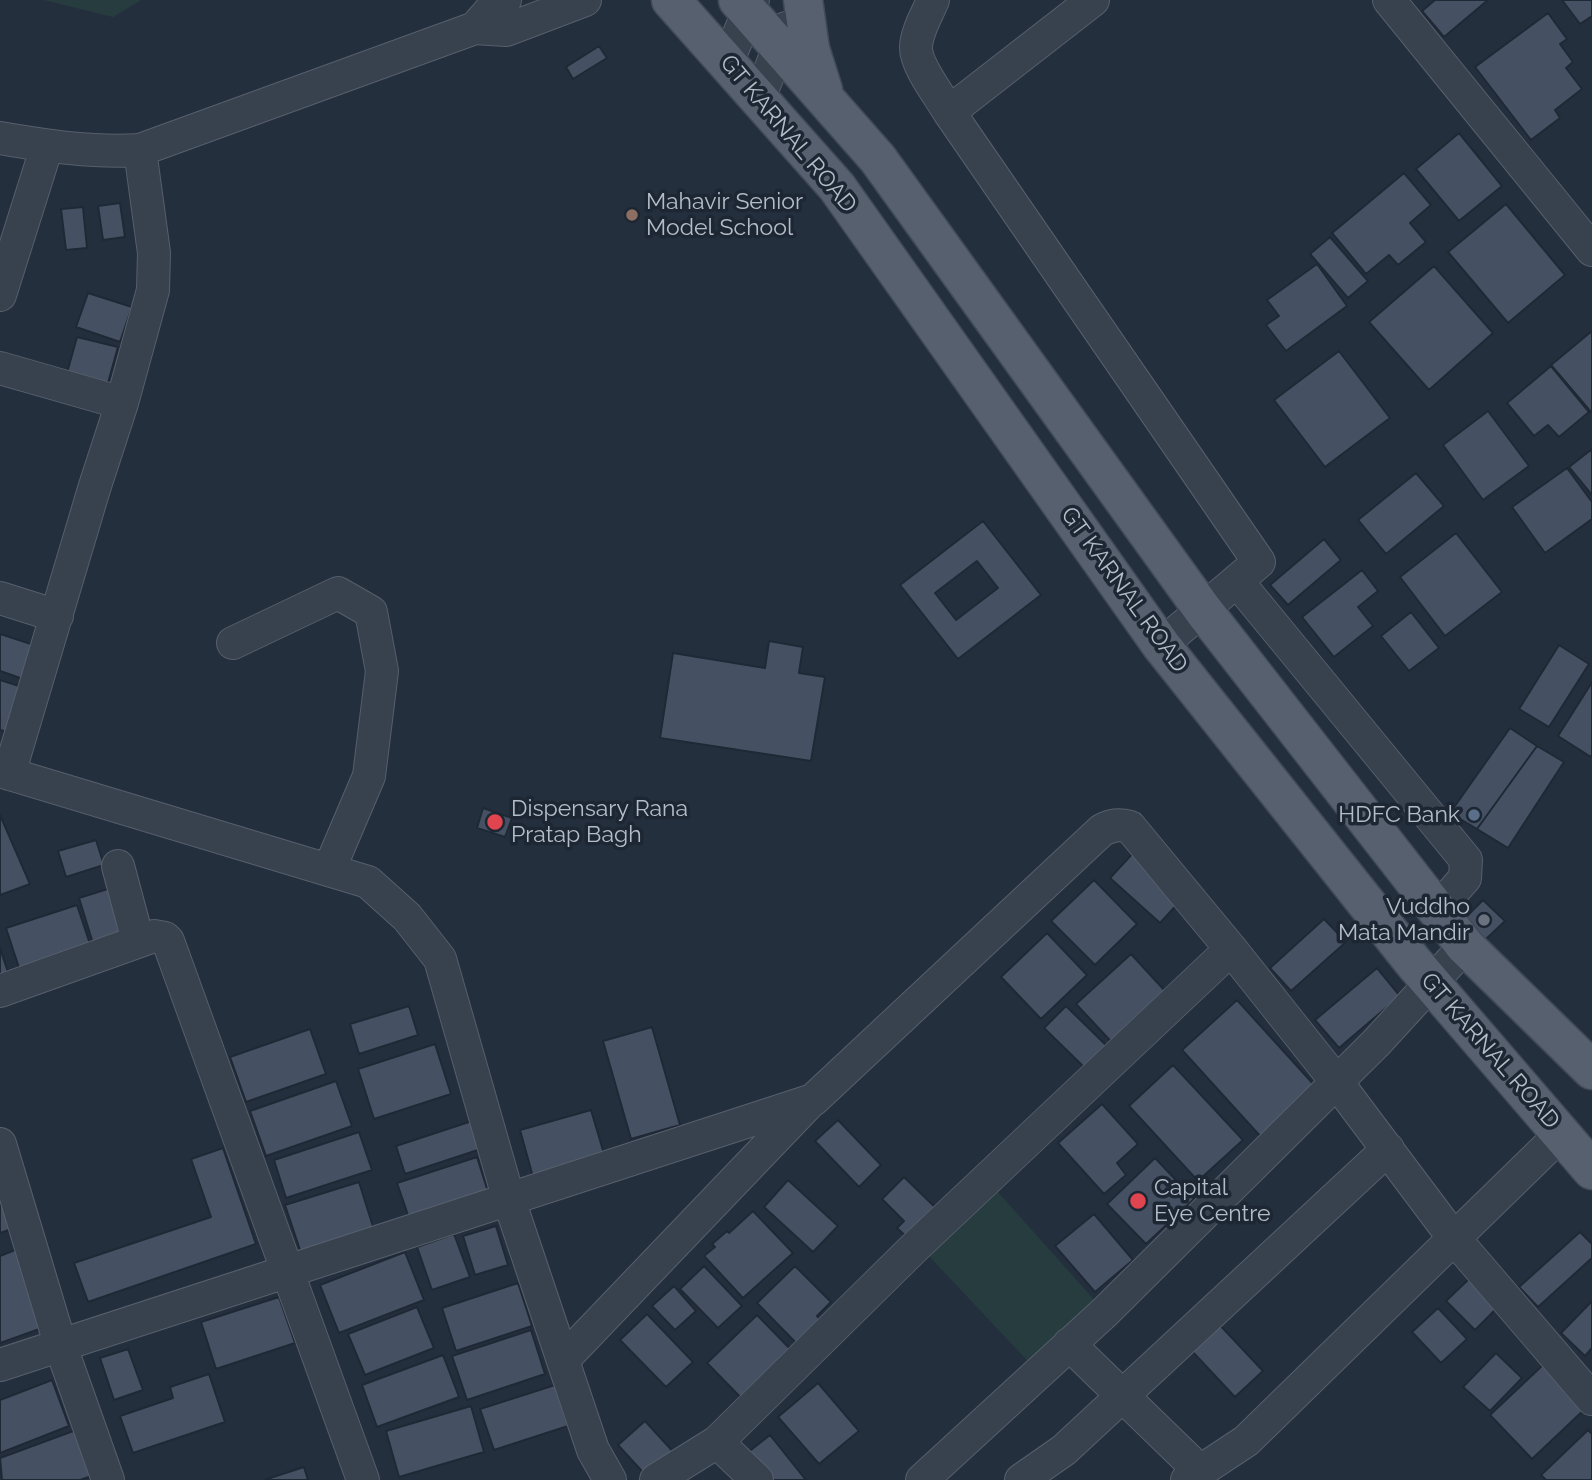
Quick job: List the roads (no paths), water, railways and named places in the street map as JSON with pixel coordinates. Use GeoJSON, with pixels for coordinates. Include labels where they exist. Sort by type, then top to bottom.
{"type":"FeatureCollection","features":[{"type":"Feature","properties":{"kind":"main road","name":"GT KARNAL ROAD"},"geometry":{"type":"LineString","coordinates":[[671,0],[837,187],[1161,645],[1431,982],[1592,1170]]}},
{"type":"Feature","properties":{"kind":"main road"},"geometry":{"type":"LineString","coordinates":[[803,0],[810,50],[827,102]]}},
{"type":"Feature","properties":{"kind":"main road"},"geometry":{"type":"LineString","coordinates":[[747,4],[780,48],[878,159],[1203,610],[1465,946],[1592,1070]]}},
{"type":"Feature","properties":{"kind":"street"},"geometry":{"type":"LineString","coordinates":[[475,29],[496,4],[505,0]]}},
{"type":"Feature","properties":{"kind":"street"},"geometry":{"type":"LineString","coordinates":[[0,138],[47,146],[115,151],[140,149],[475,29],[506,30],[585,0]]}},
{"type":"Feature","properties":{"kind":"street"},"geometry":{"type":"LineString","coordinates":[[759,99],[780,48],[794,0]]}},
{"type":"Feature","properties":{"kind":"street"},"geometry":{"type":"LineString","coordinates":[[933,0],[916,49],[919,61],[949,113],[1259,562],[1161,645]]}},
{"type":"Feature","properties":{"kind":"street"},"geometry":{"type":"LineString","coordinates":[[949,113],[1093,0]]}},
{"type":"Feature","properties":{"kind":"street"},"geometry":{"type":"LineString","coordinates":[[1389,0],[1592,250]]}},
{"type":"Feature","properties":{"kind":"street"},"geometry":{"type":"LineString","coordinates":[[727,62],[747,4]]}},
{"type":"Feature","properties":{"kind":"street"},"geometry":{"type":"LineString","coordinates":[[0,295],[10,232],[47,146]]}},
{"type":"Feature","properties":{"kind":"street"},"geometry":{"type":"LineString","coordinates":[[140,149],[155,270],[153,290],[57,616],[5,772],[369,882],[407,917],[440,959],[509,1200],[603,1478]]}},
{"type":"Feature","properties":{"kind":"street"},"geometry":{"type":"LineString","coordinates":[[0,368],[122,402]]}},
{"type":"Feature","properties":{"kind":"street"},"geometry":{"type":"LineString","coordinates":[[1237,581],[1466,860],[1465,878],[1437,910]]}},
{"type":"Feature","properties":{"kind":"street"},"geometry":{"type":"LineString","coordinates":[[233,643],[338,593],[371,612],[382,671],[369,776],[329,870]]}},
{"type":"Feature","properties":{"kind":"street"},"geometry":{"type":"LineString","coordinates":[[0,598],[57,616]]}},
{"type":"Feature","properties":{"kind":"street"},"geometry":{"type":"LineString","coordinates":[[563,1360],[813,1100],[1102,830],[1111,825],[1130,827],[1336,1081],[1454,1237],[1592,1399]]}},
{"type":"Feature","properties":{"kind":"street"},"geometry":{"type":"LineString","coordinates":[[118,866],[138,941]]}},
{"type":"Feature","properties":{"kind":"street"},"geometry":{"type":"LineString","coordinates":[[0,991],[154,936],[168,941],[363,1480]]}},
{"type":"Feature","properties":{"kind":"street"},"geometry":{"type":"LineString","coordinates":[[922,1480],[1105,1312],[1376,1043],[1465,946]]}},
{"type":"Feature","properties":{"kind":"street"},"geometry":{"type":"LineString","coordinates":[[656,1480],[718,1442],[915,1247],[1231,949]]}},
{"type":"Feature","properties":{"kind":"street"},"geometry":{"type":"LineString","coordinates":[[0,1365],[813,1100]]}},
{"type":"Feature","properties":{"kind":"street"},"geometry":{"type":"LineString","coordinates":[[1069,1344],[1122,1396],[1210,1473],[1561,1134]]}},
{"type":"Feature","properties":{"kind":"street"},"geometry":{"type":"LineString","coordinates":[[0,1144],[61,1347],[108,1480]]}},
{"type":"Feature","properties":{"kind":"street"},"geometry":{"type":"LineString","coordinates":[[1021,1480],[1064,1450],[1388,1150]]}},
{"type":"Feature","properties":{"kind":"street"},"geometry":{"type":"LineString","coordinates":[[718,1442],[757,1480]]}},
{"type":"Feature","properties":{"kind":"place","name":"Mahavir Senior Model School"},"geometry":{"type":"Point","coordinates":[632,215]}},
{"type":"Feature","properties":{"kind":"place","name":"HDFC Bank"},"geometry":{"type":"Point","coordinates":[1474,815]}},
{"type":"Feature","properties":{"kind":"place","name":"Dispensary Rana Pratap Bagh"},"geometry":{"type":"Point","coordinates":[495,822]}},
{"type":"Feature","properties":{"kind":"place","name":"Vuddho Mata Mandir"},"geometry":{"type":"Point","coordinates":[1484,920]}},
{"type":"Feature","properties":{"kind":"place","name":"Capital Eye Centre"},"geometry":{"type":"Point","coordinates":[1138,1201]}}]}
